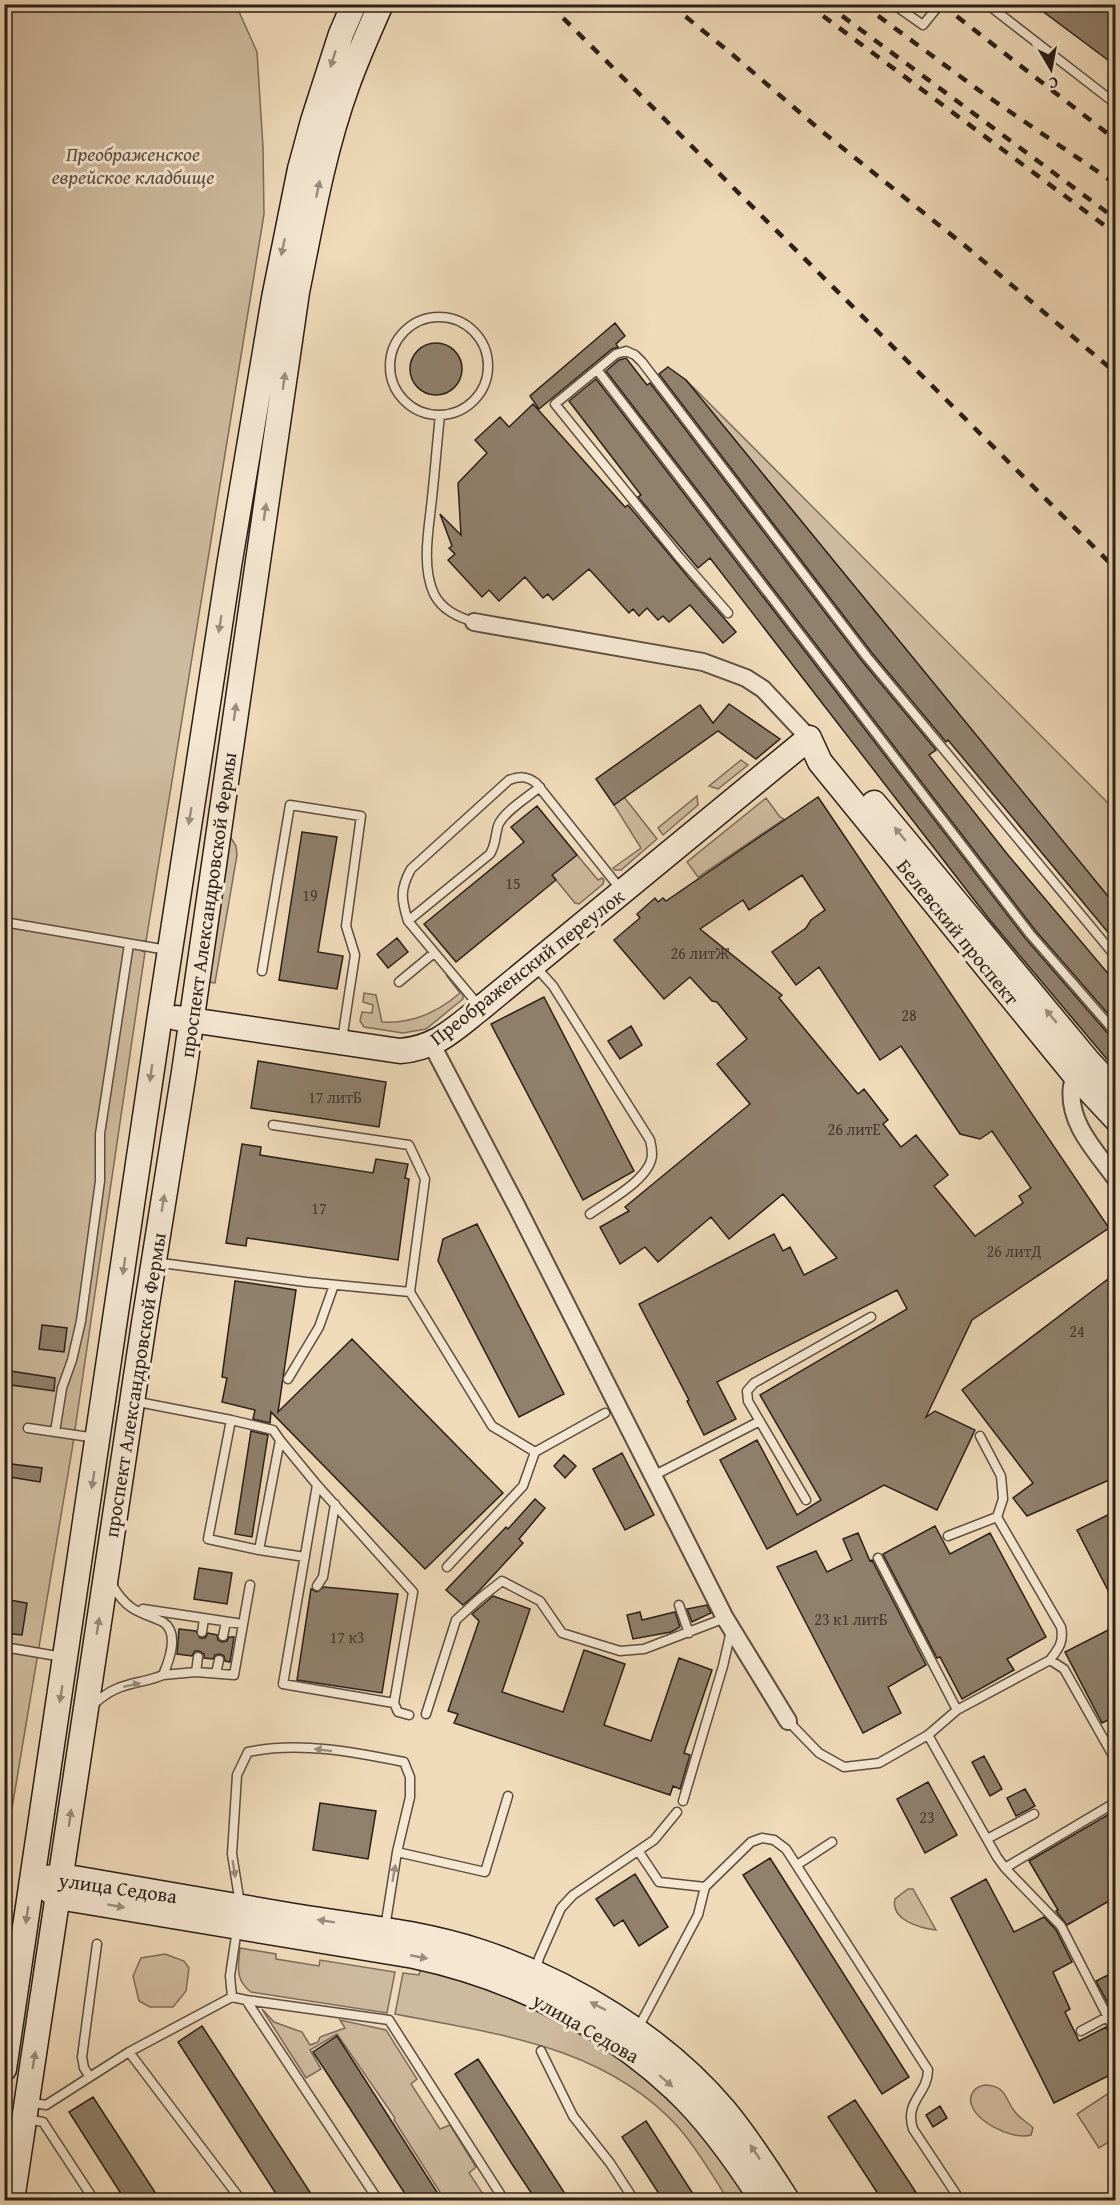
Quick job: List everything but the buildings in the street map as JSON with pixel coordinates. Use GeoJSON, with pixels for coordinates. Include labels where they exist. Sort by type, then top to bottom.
{"type":"FeatureCollection","features":[{"type":"Feature","properties":{"kind":"main road","name":"проспект Александровской Фермы"},"geometry":{"type":"LineString","coordinates":[[4,2069],[13,1948],[33,1879],[160,1015],[229,566],[282,250],[313,121],[341,34],[354,4]]}},
{"type":"Feature","properties":{"kind":"main road","name":"проспект Александровской Фермы"},"geometry":{"type":"LineString","coordinates":[[12,2200],[191,1020],[297,292],[322,171],[347,86],[381,4]]}},
{"type":"Feature","properties":{"kind":"main road","name":"Преображенский переулок"},"geometry":{"type":"LineString","coordinates":[[160,1015],[400,1051],[417,1050],[432,1045],[534,965],[809,738]]}},
{"type":"Feature","properties":{"kind":"main road","name":"Белевский проспект"},"geometry":{"type":"LineString","coordinates":[[809,738],[820,762],[1081,1068],[1116,1119]]}},
{"type":"Feature","properties":{"kind":"main road","name":"Белевский проспект"},"geometry":{"type":"LineString","coordinates":[[1081,1068],[1116,1091]]}},
{"type":"Feature","properties":{"kind":"main road","name":"улица Седова"},"geometry":{"type":"LineString","coordinates":[[33,1879],[60,1886],[239,1917],[383,1940],[451,1943],[482,1952],[531,1983],[608,2011],[721,2140],[762,2200]]}},
{"type":"Feature","properties":{"kind":"main road","name":"улица Седова"},"geometry":{"type":"LineString","coordinates":[[631,2039],[693,2078],[724,2110],[748,2141],[787,2200]]}},
{"type":"Feature","properties":{"kind":"street","name":"Белевский проспект"},"geometry":{"type":"LineString","coordinates":[[474,622],[703,662],[727,670],[763,689],[809,738]]}},
{"type":"Feature","properties":{"kind":"street"},"geometry":{"type":"LineString","coordinates":[[432,1045],[516,1205],[728,1624],[788,1721]]}},
{"type":"Feature","properties":{"kind":"street"},"geometry":{"type":"LineString","coordinates":[[1081,1068],[1071,1100],[1077,1125],[1116,1179]]}},
{"type":"Feature","properties":{"kind":"lane"},"geometry":{"type":"LineString","coordinates":[[893,4],[923,25],[940,4]]}},
{"type":"Feature","properties":{"kind":"lane"},"geometry":{"type":"LineString","coordinates":[[987,4],[1116,104]]}},
{"type":"Feature","properties":{"kind":"lane"},"geometry":{"type":"LineString","coordinates":[[440,317],[458,320],[474,331],[485,347],[489,366],[485,385],[474,401],[458,411],[440,415],[421,412],[405,401],[394,385],[390,366],[394,347],[405,331],[421,320],[440,317]]}},
{"type":"Feature","properties":{"kind":"lane"},"geometry":{"type":"LineString","coordinates":[[728,613],[679,557],[555,404],[616,354],[626,351],[635,355],[642,362],[867,657],[1116,957]]}},
{"type":"Feature","properties":{"kind":"lane"},"geometry":{"type":"LineString","coordinates":[[598,371],[1030,934],[1116,1033]]}},
{"type":"Feature","properties":{"kind":"lane"},"geometry":{"type":"LineString","coordinates":[[440,415],[428,544],[429,576],[434,595],[444,608],[456,616],[474,622]]}},
{"type":"Feature","properties":{"kind":"lane"},"geometry":{"type":"LineString","coordinates":[[481,1008],[408,921],[402,904],[403,884],[411,869],[509,780],[528,777],[540,787],[623,891]]}},
{"type":"Feature","properties":{"kind":"lane"},"geometry":{"type":"LineString","coordinates":[[408,921],[490,854],[495,846],[498,826],[503,818],[540,787]]}},
{"type":"Feature","properties":{"kind":"lane"},"geometry":{"type":"LineString","coordinates":[[261,971],[290,805],[360,816],[346,926],[355,955],[342,1042]]}},
{"type":"Feature","properties":{"kind":"lane"},"geometry":{"type":"LineString","coordinates":[[4,922],[170,951]]}},
{"type":"Feature","properties":{"kind":"lane"},"geometry":{"type":"LineString","coordinates":[[56,1432],[62,1388],[72,1360],[81,1321],[100,1181],[100,1134],[129,944]]}},
{"type":"Feature","properties":{"kind":"lane"},"geometry":{"type":"LineString","coordinates":[[399,982],[434,953]]}},
{"type":"Feature","properties":{"kind":"lane"},"geometry":{"type":"LineString","coordinates":[[534,965],[553,986],[650,1140],[652,1155],[649,1168],[641,1178],[590,1214]]}},
{"type":"Feature","properties":{"kind":"lane"},"geometry":{"type":"LineString","coordinates":[[273,1125],[409,1145],[425,1179],[410,1292],[492,1426],[535,1452]]}},
{"type":"Feature","properties":{"kind":"lane"},"geometry":{"type":"LineString","coordinates":[[154,1262],[334,1285],[410,1292]]}},
{"type":"Feature","properties":{"kind":"lane"},"geometry":{"type":"LineString","coordinates":[[288,1379],[319,1327],[334,1285]]}},
{"type":"Feature","properties":{"kind":"lane"},"geometry":{"type":"LineString","coordinates":[[806,1500],[748,1401],[747,1391],[754,1383],[871,1317]]}},
{"type":"Feature","properties":{"kind":"lane"},"geometry":{"type":"LineString","coordinates":[[133,1401],[273,1430],[317,1485],[412,1592],[394,1703],[398,1712],[409,1715]]}},
{"type":"Feature","properties":{"kind":"lane"},"geometry":{"type":"LineString","coordinates":[[447,1567],[523,1486],[535,1452],[605,1413]]}},
{"type":"Feature","properties":{"kind":"lane"},"geometry":{"type":"LineString","coordinates":[[231,1420],[208,1539],[305,1557]]}},
{"type":"Feature","properties":{"kind":"lane"},"geometry":{"type":"LineString","coordinates":[[653,1476],[760,1421]]}},
{"type":"Feature","properties":{"kind":"lane"},"geometry":{"type":"LineString","coordinates":[[28,1428],[99,1438]]}},
{"type":"Feature","properties":{"kind":"lane"},"geometry":{"type":"LineString","coordinates":[[788,1721],[819,1753],[844,1767],[879,1763],[928,1735],[957,1710],[1050,1660],[1060,1647],[1063,1638],[1061,1627],[997,1517],[1003,1499],[1001,1476],[980,1436]]}},
{"type":"Feature","properties":{"kind":"lane"},"geometry":{"type":"LineString","coordinates":[[259,1550],[280,1440]]}},
{"type":"Feature","properties":{"kind":"lane"},"geometry":{"type":"LineString","coordinates":[[317,1485],[283,1684],[394,1703]]}},
{"type":"Feature","properties":{"kind":"lane"},"geometry":{"type":"LineString","coordinates":[[321,1587],[335,1504]]}},
{"type":"Feature","properties":{"kind":"lane"},"geometry":{"type":"LineString","coordinates":[[948,1536],[997,1517]]}},
{"type":"Feature","properties":{"kind":"lane"},"geometry":{"type":"LineString","coordinates":[[878,1558],[957,1710]]}},
{"type":"Feature","properties":{"kind":"lane"},"geometry":{"type":"LineString","coordinates":[[107,1569],[111,1584],[132,1608],[165,1624],[171,1632],[172,1646],[163,1675]]}},
{"type":"Feature","properties":{"kind":"lane"},"geometry":{"type":"LineString","coordinates":[[426,1714],[456,1620],[502,1581],[540,1601],[562,1633],[620,1651],[644,1649],[689,1632],[728,1624],[723,1666],[683,1801]]}},
{"type":"Feature","properties":{"kind":"lane"},"geometry":{"type":"LineString","coordinates":[[84,1716],[106,1694],[118,1688],[163,1675],[196,1672],[234,1675],[250,1585]]}},
{"type":"Feature","properties":{"kind":"lane"},"geometry":{"type":"LineString","coordinates":[[679,1605],[689,1632]]}},
{"type":"Feature","properties":{"kind":"lane"},"geometry":{"type":"LineString","coordinates":[[132,1608],[243,1624]]}},
{"type":"Feature","properties":{"kind":"lane"},"geometry":{"type":"LineString","coordinates":[[202,1632],[204,1619]]}},
{"type":"Feature","properties":{"kind":"lane"},"geometry":{"type":"LineString","coordinates":[[223,1636],[226,1622]]}},
{"type":"Feature","properties":{"kind":"lane"},"geometry":{"type":"LineString","coordinates":[[4,1647],[66,1657]]}},
{"type":"Feature","properties":{"kind":"lane"},"geometry":{"type":"LineString","coordinates":[[196,1672],[198,1657]]}},
{"type":"Feature","properties":{"kind":"lane"},"geometry":{"type":"LineString","coordinates":[[216,1673],[219,1660]]}},
{"type":"Feature","properties":{"kind":"lane"},"geometry":{"type":"LineString","coordinates":[[1050,1660],[1064,1669],[1115,1758]]}},
{"type":"Feature","properties":{"kind":"lane"},"geometry":{"type":"LineString","coordinates":[[928,1735],[1005,1868],[1061,1926],[1116,2032]]}},
{"type":"Feature","properties":{"kind":"lane"},"geometry":{"type":"LineString","coordinates":[[232,1997],[230,1976],[239,1917],[232,1854],[237,1775],[248,1752],[266,1748],[299,1747],[404,1762],[410,1777],[410,1797],[383,1940]]}},
{"type":"Feature","properties":{"kind":"lane"},"geometry":{"type":"LineString","coordinates":[[398,1852],[485,1872],[508,1796]]}},
{"type":"Feature","properties":{"kind":"lane"},"geometry":{"type":"LineString","coordinates":[[1005,1868],[1116,1802]]}},
{"type":"Feature","properties":{"kind":"lane"},"geometry":{"type":"LineString","coordinates":[[531,1983],[539,1958],[561,1908],[573,1895],[639,1852],[663,1830],[677,1812]]}},
{"type":"Feature","properties":{"kind":"lane"},"geometry":{"type":"LineString","coordinates":[[987,1839],[1034,1814]]}},
{"type":"Feature","properties":{"kind":"lane"},"geometry":{"type":"LineString","coordinates":[[631,2039],[698,1915],[705,1887],[751,1842],[762,1838],[774,1840],[786,1849],[797,1865],[928,2070],[928,2080],[911,2108],[910,2118],[913,2128],[960,2200]]}},
{"type":"Feature","properties":{"kind":"lane"},"geometry":{"type":"LineString","coordinates":[[797,1865],[832,1842]]}},
{"type":"Feature","properties":{"kind":"lane"},"geometry":{"type":"LineString","coordinates":[[639,1852],[659,1882],[705,1887]]}},
{"type":"Feature","properties":{"kind":"lane"},"geometry":{"type":"LineString","coordinates":[[90,2077],[84,2068],[82,2057],[97,1944]]}},
{"type":"Feature","properties":{"kind":"lane"},"geometry":{"type":"LineString","coordinates":[[26,2110],[46,2105],[129,2052],[232,1997],[389,2020],[504,2200]]}},
{"type":"Feature","properties":{"kind":"lane"},"geometry":{"type":"LineString","coordinates":[[246,2000],[378,2200]]}},
{"type":"Feature","properties":{"kind":"lane"},"geometry":{"type":"LineString","coordinates":[[1081,2031],[1107,2017]]}},
{"type":"Feature","properties":{"kind":"lane"},"geometry":{"type":"LineString","coordinates":[[541,2051],[573,2116],[610,2163],[634,2200]]}},
{"type":"Feature","properties":{"kind":"lane"},"geometry":{"type":"LineString","coordinates":[[129,2052],[241,2200]]}},
{"type":"Feature","properties":{"kind":"lane"},"geometry":{"type":"LineString","coordinates":[[26,2110],[43,2122],[94,2200]]}},
{"type":"Feature","properties":{"kind":"green space","name":"Преображенское еврейское кладбище"},"geometry":{"type":"Polygon","coordinates":[[[5,5],[236,5],[257,52],[263,147],[264,214],[146,941],[144,941],[142,951],[145,952],[72,1450],[5,1850],[5,5]]]}},
{"type":"Feature","properties":{"kind":"green space"},"geometry":{"type":"Polygon","coordinates":[[[686,380],[1115,810],[1115,906],[686,380]]]}},
{"type":"Feature","properties":{"kind":"green space"},"geometry":{"type":"Polygon","coordinates":[[[741,760],[748,765],[718,789],[709,786],[741,760]]]}},
{"type":"Feature","properties":{"kind":"green space"},"geometry":{"type":"Polygon","coordinates":[[[697,796],[698,805],[663,835],[658,828],[697,796]]]}},
{"type":"Feature","properties":{"kind":"green space"},"geometry":{"type":"Polygon","coordinates":[[[624,797],[657,839],[621,870],[615,870],[613,868],[641,848],[614,805],[624,797]]]}},
{"type":"Feature","properties":{"kind":"green space"},"geometry":{"type":"Polygon","coordinates":[[[766,798],[784,819],[698,877],[687,862],[766,798]]]}},
{"type":"Feature","properties":{"kind":"green space"},"geometry":{"type":"Polygon","coordinates":[[[229,835],[236,846],[237,855],[215,983],[209,982],[209,967],[229,835]]]}},
{"type":"Feature","properties":{"kind":"green space"},"geometry":{"type":"Polygon","coordinates":[[[577,855],[598,880],[602,878],[604,880],[603,884],[579,904],[575,903],[552,875],[577,855]]]}},
{"type":"Feature","properties":{"kind":"green space"},"geometry":{"type":"Polygon","coordinates":[[[446,975],[463,995],[463,999],[426,1029],[403,1033],[364,1027],[360,1021],[362,1012],[372,1013],[373,1005],[363,1002],[364,993],[376,995],[382,1022],[414,1019],[434,1011],[460,993],[446,975]]]}},
{"type":"Feature","properties":{"kind":"green space"},"geometry":{"type":"Polygon","coordinates":[[[908,1889],[913,1889],[936,1930],[908,1922],[897,1912],[895,1899],[908,1889]]]}},
{"type":"Feature","properties":{"kind":"green space"},"geometry":{"type":"Polygon","coordinates":[[[240,1948],[276,1954],[276,1959],[319,1966],[320,1960],[395,1972],[387,2013],[251,1992],[240,1978],[238,1967],[240,1948]]]}},
{"type":"Feature","properties":{"kind":"green space"},"geometry":{"type":"Polygon","coordinates":[[[165,1954],[184,1961],[189,1968],[186,1991],[173,2007],[150,2007],[139,2001],[133,1976],[141,1958],[165,1954]]]}},
{"type":"Feature","properties":{"kind":"green space"},"geometry":{"type":"Polygon","coordinates":[[[421,1968],[483,1987],[523,2004],[596,2043],[638,2072],[689,2120],[718,2154],[748,2200],[728,2200],[699,2154],[679,2128],[650,2100],[618,2078],[584,2061],[510,2037],[395,2014],[403,1973],[419,1975],[421,1968]]]}},
{"type":"Feature","properties":{"kind":"green space"},"geometry":{"type":"Polygon","coordinates":[[[262,2009],[274,2022],[302,2032],[310,2045],[318,2042],[320,2037],[345,2028],[340,2020],[386,2030],[417,2079],[411,2084],[440,2129],[450,2125],[476,2167],[469,2173],[487,2200],[445,2200],[394,2120],[395,2118],[337,2034],[310,2050],[321,2069],[306,2078],[262,2009]]]}},
{"type":"Feature","properties":{"kind":"green space"},"geometry":{"type":"Polygon","coordinates":[[[985,2085],[1001,2090],[1011,2107],[1033,2128],[1031,2135],[1013,2135],[1003,2131],[983,2120],[976,2113],[971,2105],[971,2096],[973,2091],[985,2085]]]}},
{"type":"Feature","properties":{"kind":"green space"},"geometry":{"type":"Polygon","coordinates":[[[1115,2089],[1115,2138],[1099,2148],[1077,2114],[1115,2089]]]}},
{"type":"Feature","properties":{"kind":"railway"},"geometry":{"type":"LineString","coordinates":[[549,4],[1116,569]]}},
{"type":"Feature","properties":{"kind":"railway"},"geometry":{"type":"LineString","coordinates":[[670,4],[819,129],[969,249],[1116,373]]}},
{"type":"Feature","properties":{"kind":"railway"},"geometry":{"type":"LineString","coordinates":[[807,4],[1116,234]]}},
{"type":"Feature","properties":{"kind":"railway"},"geometry":{"type":"LineString","coordinates":[[826,4],[1116,219]]}},
{"type":"Feature","properties":{"kind":"railway"},"geometry":{"type":"LineString","coordinates":[[862,4],[984,94],[1116,184]]}},
{"type":"Feature","properties":{"kind":"railway"},"geometry":{"type":"LineString","coordinates":[[941,4],[1116,140]]}}]}
